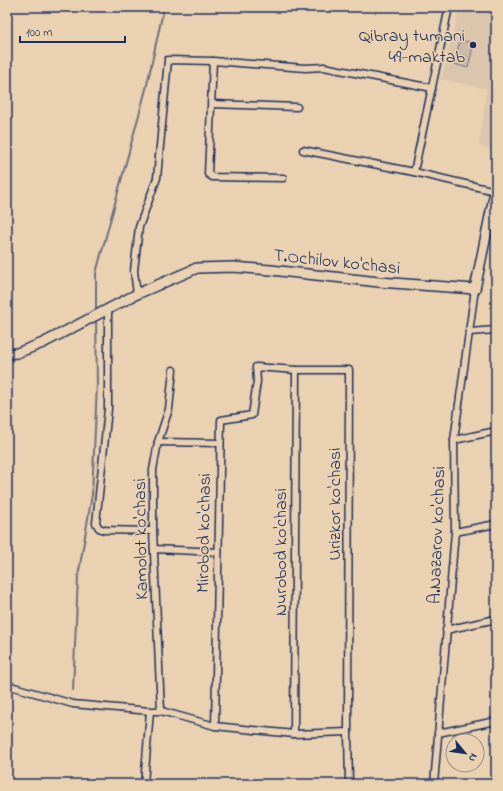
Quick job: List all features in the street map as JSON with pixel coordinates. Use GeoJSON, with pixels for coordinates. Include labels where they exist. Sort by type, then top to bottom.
{"type":"FeatureCollection","features":[{"type":"Feature","properties":{"kind":"main road"},"geometry":{"type":"LineString","coordinates":[[475,289],[492,227],[495,189]]}},
{"type":"Feature","properties":{"kind":"main road","name":"T.Ochilov ko'chasi"},"geometry":{"type":"LineString","coordinates":[[7,354],[16,353],[43,343],[137,294],[197,268],[233,267],[379,282],[475,289]]}},
{"type":"Feature","properties":{"kind":"street"},"geometry":{"type":"LineString","coordinates":[[414,172],[450,7]]}},
{"type":"Feature","properties":{"kind":"street"},"geometry":{"type":"LineString","coordinates":[[137,294],[134,271],[139,227],[157,178],[168,60],[213,61],[305,68],[324,67],[432,88]]}},
{"type":"Feature","properties":{"kind":"street"},"geometry":{"type":"LineString","coordinates":[[213,61],[208,174],[212,176],[283,178]]}},
{"type":"Feature","properties":{"kind":"street"},"geometry":{"type":"LineString","coordinates":[[212,104],[296,107]]}},
{"type":"Feature","properties":{"kind":"street"},"geometry":{"type":"LineString","coordinates":[[303,150],[495,189]]}},
{"type":"Feature","properties":{"kind":"street","name":"A.Nazarov ko'chasi"},"geometry":{"type":"LineString","coordinates":[[434,784],[455,532],[454,440],[475,289]]}},
{"type":"Feature","properties":{"kind":"street"},"geometry":{"type":"LineString","coordinates":[[105,311],[108,409],[96,523],[99,528],[104,530],[153,531]]}},
{"type":"Feature","properties":{"kind":"street"},"geometry":{"type":"LineString","coordinates":[[469,332],[496,330]]}},
{"type":"Feature","properties":{"kind":"street","name":"Urizkor ko'chasi"},"geometry":{"type":"LineString","coordinates":[[256,367],[296,370],[349,370],[348,732]]}},
{"type":"Feature","properties":{"kind":"street","name":"Mirobod ko'chasi"},"geometry":{"type":"LineString","coordinates":[[215,726],[221,420],[252,415],[257,381],[256,367]]}},
{"type":"Feature","properties":{"kind":"street","name":"Kamolot ko'chasi"},"geometry":{"type":"LineString","coordinates":[[161,711],[153,531],[154,470],[158,442],[168,409],[173,370]]}},
{"type":"Feature","properties":{"kind":"street","name":"Nurobod ko'chasi"},"geometry":{"type":"LineString","coordinates":[[294,734],[296,370]]}},
{"type":"Feature","properties":{"kind":"street"},"geometry":{"type":"LineString","coordinates":[[454,440],[496,431]]}},
{"type":"Feature","properties":{"kind":"street"},"geometry":{"type":"LineString","coordinates":[[158,442],[220,443]]}},
{"type":"Feature","properties":{"kind":"street"},"geometry":{"type":"LineString","coordinates":[[455,532],[496,524]]}},
{"type":"Feature","properties":{"kind":"street"},"geometry":{"type":"LineString","coordinates":[[154,549],[218,552]]}},
{"type":"Feature","properties":{"kind":"street"},"geometry":{"type":"LineString","coordinates":[[446,630],[496,619]]}},
{"type":"Feature","properties":{"kind":"street"},"geometry":{"type":"LineString","coordinates":[[7,685],[73,704],[161,711],[215,726],[294,734],[348,732],[349,784]]}},
{"type":"Feature","properties":{"kind":"street"},"geometry":{"type":"LineString","coordinates":[[144,784],[150,711]]}},
{"type":"Feature","properties":{"kind":"street"},"geometry":{"type":"LineString","coordinates":[[438,733],[496,721]]}},
{"type":"Feature","properties":{"kind":"shaded area","name":"Qibray tumani 49-maktab"},"geometry":{"type":"Polygon","coordinates":[[[460,7],[479,7],[496,10],[496,151],[479,146],[487,89],[441,79],[460,7]]]}},
{"type":"Feature","properties":{"kind":"shaded area"},"geometry":{"type":"Polygon","coordinates":[[[460,40],[474,43],[468,68],[454,64],[460,40]]]}},
{"type":"Feature","properties":{"kind":"waterway"},"geometry":{"type":"LineString","coordinates":[[96,312],[96,273],[146,89],[164,7]]}},
{"type":"Feature","properties":{"kind":"waterway"},"geometry":{"type":"LineString","coordinates":[[73,690],[78,577],[92,495],[97,385],[96,319]]}},
{"type":"Feature","properties":{"kind":"place","name":"Qibray tumani 49-maktab"},"geometry":{"type":"Point","coordinates":[473,45]}}]}
